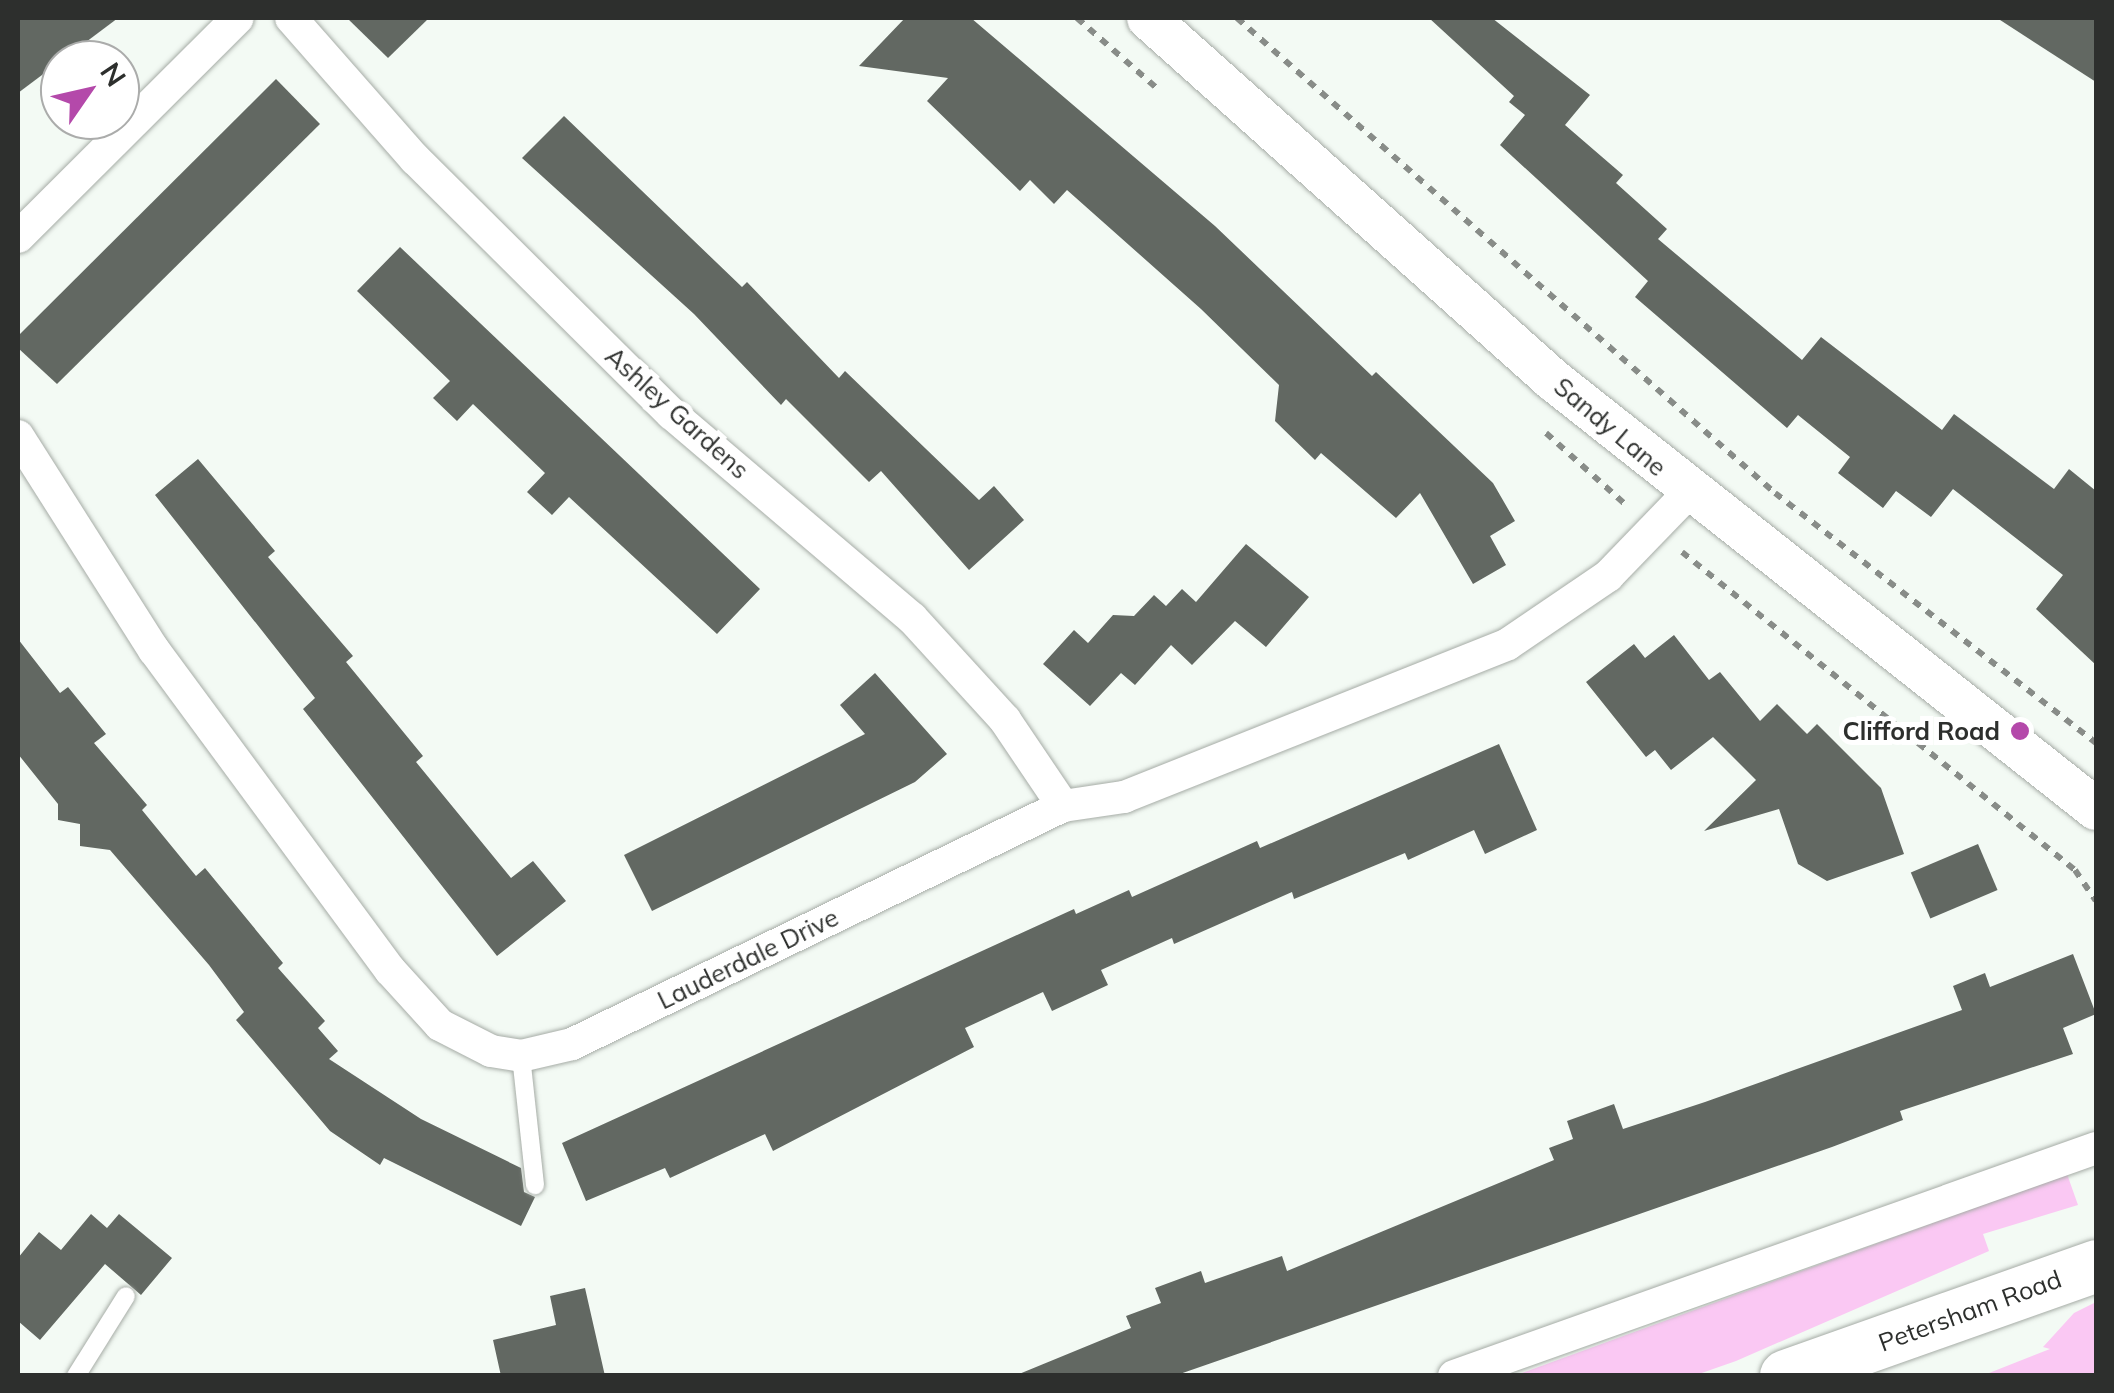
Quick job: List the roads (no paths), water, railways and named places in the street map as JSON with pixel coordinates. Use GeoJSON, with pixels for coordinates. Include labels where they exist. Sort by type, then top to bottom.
{"type":"FeatureCollection","features":[{"type":"Feature","properties":{"kind":"main road","name":"Petersham Road"},"geometry":{"type":"LineString","coordinates":[[1786,1376],[2096,1266]]}},
{"type":"Feature","properties":{"kind":"street"},"geometry":{"type":"LineString","coordinates":[[18,237],[238,18]]}},
{"type":"Feature","properties":{"kind":"street","name":"Ashley Gardens"},"geometry":{"type":"LineString","coordinates":[[291,18],[415,159],[672,414],[912,618],[1005,720],[1063,806]]}},
{"type":"Feature","properties":{"kind":"street","name":"Sandy Lane"},"geometry":{"type":"LineString","coordinates":[[1148,18],[1688,492],[2096,809]]}},
{"type":"Feature","properties":{"kind":"street"},"geometry":{"type":"LineString","coordinates":[[18,436],[154,650],[390,970],[440,1025],[491,1050],[521,1056]]}},
{"type":"Feature","properties":{"kind":"street","name":"Lauderdale Drive"},"geometry":{"type":"LineString","coordinates":[[521,1056],[572,1044],[1063,806],[1124,796],[1508,644],[1608,576],[1688,492]]}},
{"type":"Feature","properties":{"kind":"street"},"geometry":{"type":"LineString","coordinates":[[1454,1376],[2096,1148]]}},
{"type":"Feature","properties":{"kind":"lane"},"geometry":{"type":"LineString","coordinates":[[521,1056],[535,1185]]}},
{"type":"Feature","properties":{"kind":"lane"},"geometry":{"type":"LineString","coordinates":[[76,1376],[126,1296]]}},
{"type":"Feature","properties":{"kind":"place","name":"Clifford Road"},"geometry":{"type":"Point","coordinates":[2020,731]}}]}
